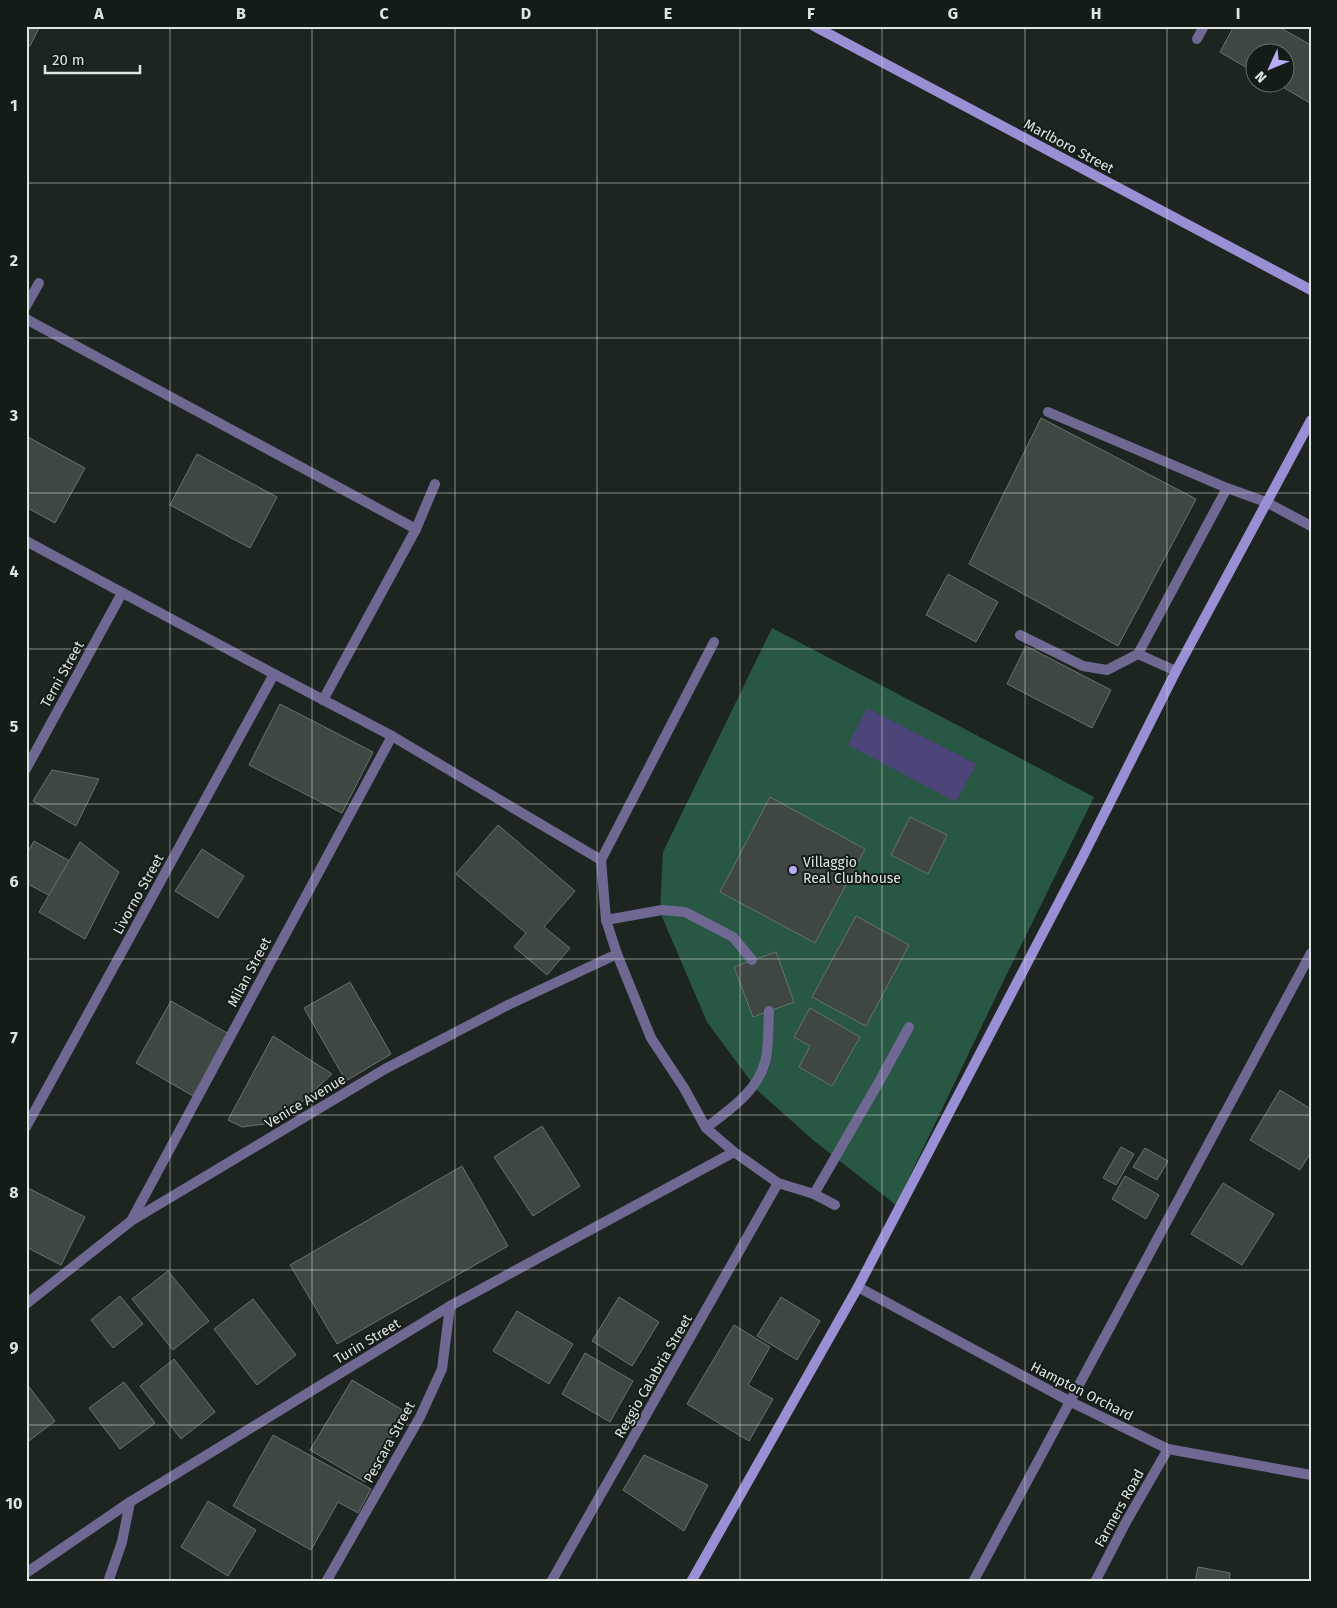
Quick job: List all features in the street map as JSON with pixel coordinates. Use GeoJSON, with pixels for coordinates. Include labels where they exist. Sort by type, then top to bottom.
{"type":"FeatureCollection","features":[{"type":"Feature","properties":{"kind":"street","name":"Marlboro Street"},"geometry":{"type":"LineString","coordinates":[[814,26],[1311,290]]}},
{"type":"Feature","properties":{"kind":"street"},"geometry":{"type":"LineString","coordinates":[[1197,39],[1204,26]]}},
{"type":"Feature","properties":{"kind":"street"},"geometry":{"type":"LineString","coordinates":[[26,306],[39,283]]}},
{"type":"Feature","properties":{"kind":"street"},"geometry":{"type":"LineString","coordinates":[[26,319],[416,529]]}},
{"type":"Feature","properties":{"kind":"street"},"geometry":{"type":"LineString","coordinates":[[1048,412],[1226,488],[1266,502],[1311,526]]}},
{"type":"Feature","properties":{"kind":"street"},"geometry":{"type":"LineString","coordinates":[[690,1582],[858,1287],[1082,860],[1176,671],[1311,420]]}},
{"type":"Feature","properties":{"kind":"street"},"geometry":{"type":"LineString","coordinates":[[323,700],[416,529],[435,484]]}},
{"type":"Feature","properties":{"kind":"street"},"geometry":{"type":"LineString","coordinates":[[1020,635],[1083,666],[1106,670],[1138,654],[1226,488]]}},
{"type":"Feature","properties":{"kind":"street"},"geometry":{"type":"LineString","coordinates":[[26,541],[392,736],[601,860]]}},
{"type":"Feature","properties":{"kind":"street","name":"Terni Street"},"geometry":{"type":"LineString","coordinates":[[26,769],[122,593]]}},
{"type":"Feature","properties":{"kind":"street"},"geometry":{"type":"LineString","coordinates":[[714,642],[601,860],[606,920],[617,954],[651,1038],[684,1088],[706,1128],[734,1152],[778,1183],[814,1194],[835,1205]]}},
{"type":"Feature","properties":{"kind":"street"},"geometry":{"type":"LineString","coordinates":[[1138,654],[1176,671]]}},
{"type":"Feature","properties":{"kind":"street","name":"Livorno Street"},"geometry":{"type":"LineString","coordinates":[[26,1128],[274,674]]}},
{"type":"Feature","properties":{"kind":"street","name":"Milan Street"},"geometry":{"type":"LineString","coordinates":[[131,1222],[392,736]]}},
{"type":"Feature","properties":{"kind":"street"},"geometry":{"type":"LineString","coordinates":[[606,920],[662,910],[685,912],[733,937],[752,960]]}},
{"type":"Feature","properties":{"kind":"street","name":"Venice Avenue"},"geometry":{"type":"LineString","coordinates":[[26,1304],[131,1222],[385,1069],[508,1005],[617,954]]}},
{"type":"Feature","properties":{"kind":"street"},"geometry":{"type":"LineString","coordinates":[[973,1582],[1311,954]]}},
{"type":"Feature","properties":{"kind":"street"},"geometry":{"type":"LineString","coordinates":[[706,1128],[741,1100],[758,1081],[766,1061],[769,1012]]}},
{"type":"Feature","properties":{"kind":"street"},"geometry":{"type":"LineString","coordinates":[[814,1194],[909,1027]]}},
{"type":"Feature","properties":{"kind":"street","name":"Turin Street"},"geometry":{"type":"LineString","coordinates":[[26,1573],[130,1502],[450,1306],[734,1152]]}},
{"type":"Feature","properties":{"kind":"street","name":"Reggio Calabria Street"},"geometry":{"type":"LineString","coordinates":[[551,1582],[778,1183]]}},
{"type":"Feature","properties":{"kind":"street","name":"Hampton Orchard"},"geometry":{"type":"LineString","coordinates":[[858,1287],[1071,1402],[1168,1449],[1311,1475]]}},
{"type":"Feature","properties":{"kind":"street","name":"Pescara Street"},"geometry":{"type":"LineString","coordinates":[[326,1582],[420,1418],[442,1369],[450,1306]]}},
{"type":"Feature","properties":{"kind":"street","name":"Farmers Road"},"geometry":{"type":"LineString","coordinates":[[1096,1582],[1126,1522],[1168,1449]]}},
{"type":"Feature","properties":{"kind":"street"},"geometry":{"type":"LineString","coordinates":[[108,1582],[122,1542],[130,1502]]}},
{"type":"Feature","properties":{"kind":"green space"},"geometry":{"type":"Polygon","coordinates":[[[772,628],[1094,797],[896,1205],[813,1140],[758,1091],[707,1022],[660,912],[663,852],[772,628]]]}},
{"type":"Feature","properties":{"kind":"shaded area"},"geometry":{"type":"Polygon","coordinates":[[[867,708],[976,764],[956,802],[848,745],[867,708]]]}},
{"type":"Feature","properties":{"kind":"building"},"geometry":{"type":"Polygon","coordinates":[[[26,26],[40,26],[30,46],[26,44],[26,26]]]}},
{"type":"Feature","properties":{"kind":"building"},"geometry":{"type":"Polygon","coordinates":[[[1234,26],[1277,26],[1311,45],[1310,103],[1291,92],[1294,92],[1294,42],[1244,42],[1244,66],[1220,52],[1234,26]]]}},
{"type":"Feature","properties":{"kind":"building"},"geometry":{"type":"Polygon","coordinates":[[[1041,418],[1196,499],[1118,646],[969,564],[1041,418]]]}},
{"type":"Feature","properties":{"kind":"building"},"geometry":{"type":"Polygon","coordinates":[[[26,436],[85,468],[55,523],[26,507],[26,436]]]}},
{"type":"Feature","properties":{"kind":"building"},"geometry":{"type":"Polygon","coordinates":[[[197,454],[277,497],[250,548],[170,505],[197,454]]]}},
{"type":"Feature","properties":{"kind":"building"},"geometry":{"type":"Polygon","coordinates":[[[948,574],[998,602],[976,642],[926,615],[948,574]]]}},
{"type":"Feature","properties":{"kind":"building"},"geometry":{"type":"Polygon","coordinates":[[[1026,646],[1111,690],[1092,728],[1007,684],[1026,646]]]}},
{"type":"Feature","properties":{"kind":"building"},"geometry":{"type":"Polygon","coordinates":[[[280,704],[373,752],[342,813],[249,765],[280,704]]]}},
{"type":"Feature","properties":{"kind":"building"},"geometry":{"type":"Polygon","coordinates":[[[52,770],[99,779],[76,826],[33,801],[52,770]]]}},
{"type":"Feature","properties":{"kind":"building","name":"Villaggio Real Clubhouse"},"geometry":{"type":"Polygon","coordinates":[[[770,797],[865,849],[815,943],[720,892],[770,797]]]}},
{"type":"Feature","properties":{"kind":"building"},"geometry":{"type":"Polygon","coordinates":[[[910,817],[947,835],[928,874],[891,855],[910,817]]]}},
{"type":"Feature","properties":{"kind":"building"},"geometry":{"type":"Polygon","coordinates":[[[498,825],[575,891],[544,927],[570,948],[547,975],[514,947],[526,933],[456,874],[498,825]]]}},
{"type":"Feature","properties":{"kind":"building"},"geometry":{"type":"Polygon","coordinates":[[[34,841],[75,864],[56,899],[26,883],[26,855],[34,841]]]}},
{"type":"Feature","properties":{"kind":"building"},"geometry":{"type":"Polygon","coordinates":[[[80,842],[119,872],[85,939],[39,912],[80,842]]]}},
{"type":"Feature","properties":{"kind":"building"},"geometry":{"type":"Polygon","coordinates":[[[202,849],[244,876],[218,918],[175,891],[202,849]]]}},
{"type":"Feature","properties":{"kind":"building"},"geometry":{"type":"Polygon","coordinates":[[[856,916],[909,945],[866,1026],[812,997],[856,916]]]}},
{"type":"Feature","properties":{"kind":"building"},"geometry":{"type":"Polygon","coordinates":[[[776,952],[794,1002],[753,1017],[734,967],[776,952]]]}},
{"type":"Feature","properties":{"kind":"building"},"geometry":{"type":"Polygon","coordinates":[[[350,982],[391,1054],[346,1081],[304,1008],[350,982]]]}},
{"type":"Feature","properties":{"kind":"building"},"geometry":{"type":"Polygon","coordinates":[[[171,1001],[229,1034],[193,1096],[136,1063],[171,1001]]]}},
{"type":"Feature","properties":{"kind":"building"},"geometry":{"type":"Polygon","coordinates":[[[810,1008],[860,1037],[832,1086],[799,1067],[810,1046],[794,1037],[810,1008]]]}},
{"type":"Feature","properties":{"kind":"building"},"geometry":{"type":"Polygon","coordinates":[[[273,1036],[332,1074],[280,1122],[242,1127],[228,1120],[273,1036]]]}},
{"type":"Feature","properties":{"kind":"building"},"geometry":{"type":"Polygon","coordinates":[[[1280,1090],[1311,1109],[1311,1152],[1300,1170],[1250,1140],[1280,1090]]]}},
{"type":"Feature","properties":{"kind":"building"},"geometry":{"type":"Polygon","coordinates":[[[542,1126],[580,1186],[533,1216],[494,1157],[542,1126]]]}},
{"type":"Feature","properties":{"kind":"building"},"geometry":{"type":"Polygon","coordinates":[[[1121,1147],[1134,1154],[1116,1185],[1103,1178],[1121,1147]]]}},
{"type":"Feature","properties":{"kind":"building"},"geometry":{"type":"Polygon","coordinates":[[[1145,1148],[1168,1161],[1157,1180],[1133,1167],[1145,1148]]]}},
{"type":"Feature","properties":{"kind":"building"},"geometry":{"type":"Polygon","coordinates":[[[462,1166],[508,1246],[337,1344],[290,1265],[462,1166]]]}},
{"type":"Feature","properties":{"kind":"building"},"geometry":{"type":"Polygon","coordinates":[[[1125,1176],[1159,1195],[1146,1219],[1112,1199],[1125,1176]]]}},
{"type":"Feature","properties":{"kind":"building"},"geometry":{"type":"Polygon","coordinates":[[[1223,1183],[1274,1214],[1242,1265],[1191,1234],[1223,1183]]]}},
{"type":"Feature","properties":{"kind":"building"},"geometry":{"type":"Polygon","coordinates":[[[26,1187],[85,1217],[61,1265],[26,1247],[26,1187]]]}},
{"type":"Feature","properties":{"kind":"building"},"geometry":{"type":"Polygon","coordinates":[[[168,1271],[209,1321],[173,1350],[132,1299],[168,1271]]]}},
{"type":"Feature","properties":{"kind":"building"},"geometry":{"type":"Polygon","coordinates":[[[120,1296],[143,1324],[113,1348],[91,1320],[120,1296]]]}},
{"type":"Feature","properties":{"kind":"building"},"geometry":{"type":"Polygon","coordinates":[[[619,1297],[659,1322],[632,1366],[592,1341],[619,1297]]]}},
{"type":"Feature","properties":{"kind":"building"},"geometry":{"type":"Polygon","coordinates":[[[781,1297],[820,1321],[797,1360],[757,1336],[781,1297]]]}},
{"type":"Feature","properties":{"kind":"building"},"geometry":{"type":"Polygon","coordinates":[[[253,1299],[296,1355],[257,1385],[214,1329],[253,1299]]]}},
{"type":"Feature","properties":{"kind":"building"},"geometry":{"type":"Polygon","coordinates":[[[517,1311],[573,1344],[549,1384],[493,1351],[517,1311]]]}},
{"type":"Feature","properties":{"kind":"building"},"geometry":{"type":"Polygon","coordinates":[[[734,1325],[770,1347],[748,1385],[773,1399],[749,1441],[687,1404],[734,1325]]]}},
{"type":"Feature","properties":{"kind":"building"},"geometry":{"type":"Polygon","coordinates":[[[585,1353],[633,1381],[610,1422],[562,1394],[585,1353]]]}},
{"type":"Feature","properties":{"kind":"building"},"geometry":{"type":"Polygon","coordinates":[[[174,1359],[215,1412],[181,1439],[140,1386],[174,1359]]]}},
{"type":"Feature","properties":{"kind":"building"},"geometry":{"type":"Polygon","coordinates":[[[352,1380],[406,1412],[365,1482],[310,1450],[352,1380]]]}},
{"type":"Feature","properties":{"kind":"building"},"geometry":{"type":"Polygon","coordinates":[[[124,1382],[155,1423],[120,1449],[89,1408],[124,1382]]]}},
{"type":"Feature","properties":{"kind":"building"},"geometry":{"type":"Polygon","coordinates":[[[26,1383],[55,1421],[26,1443],[26,1383]]]}},
{"type":"Feature","properties":{"kind":"building"},"geometry":{"type":"Polygon","coordinates":[[[273,1435],[371,1489],[358,1513],[338,1502],[311,1550],[233,1506],[273,1435]]]}},
{"type":"Feature","properties":{"kind":"building"},"geometry":{"type":"Polygon","coordinates":[[[644,1455],[708,1485],[684,1531],[623,1490],[644,1455]]]}},
{"type":"Feature","properties":{"kind":"building"},"geometry":{"type":"Polygon","coordinates":[[[208,1501],[256,1530],[228,1576],[181,1547],[208,1501]]]}},
{"type":"Feature","properties":{"kind":"building"},"geometry":{"type":"Polygon","coordinates":[[[1198,1567],[1230,1573],[1229,1582],[1195,1582],[1198,1567]]]}},
{"type":"Feature","properties":{"kind":"place","name":"Villaggio Real Clubhouse"},"geometry":{"type":"Point","coordinates":[793,870]}}]}
